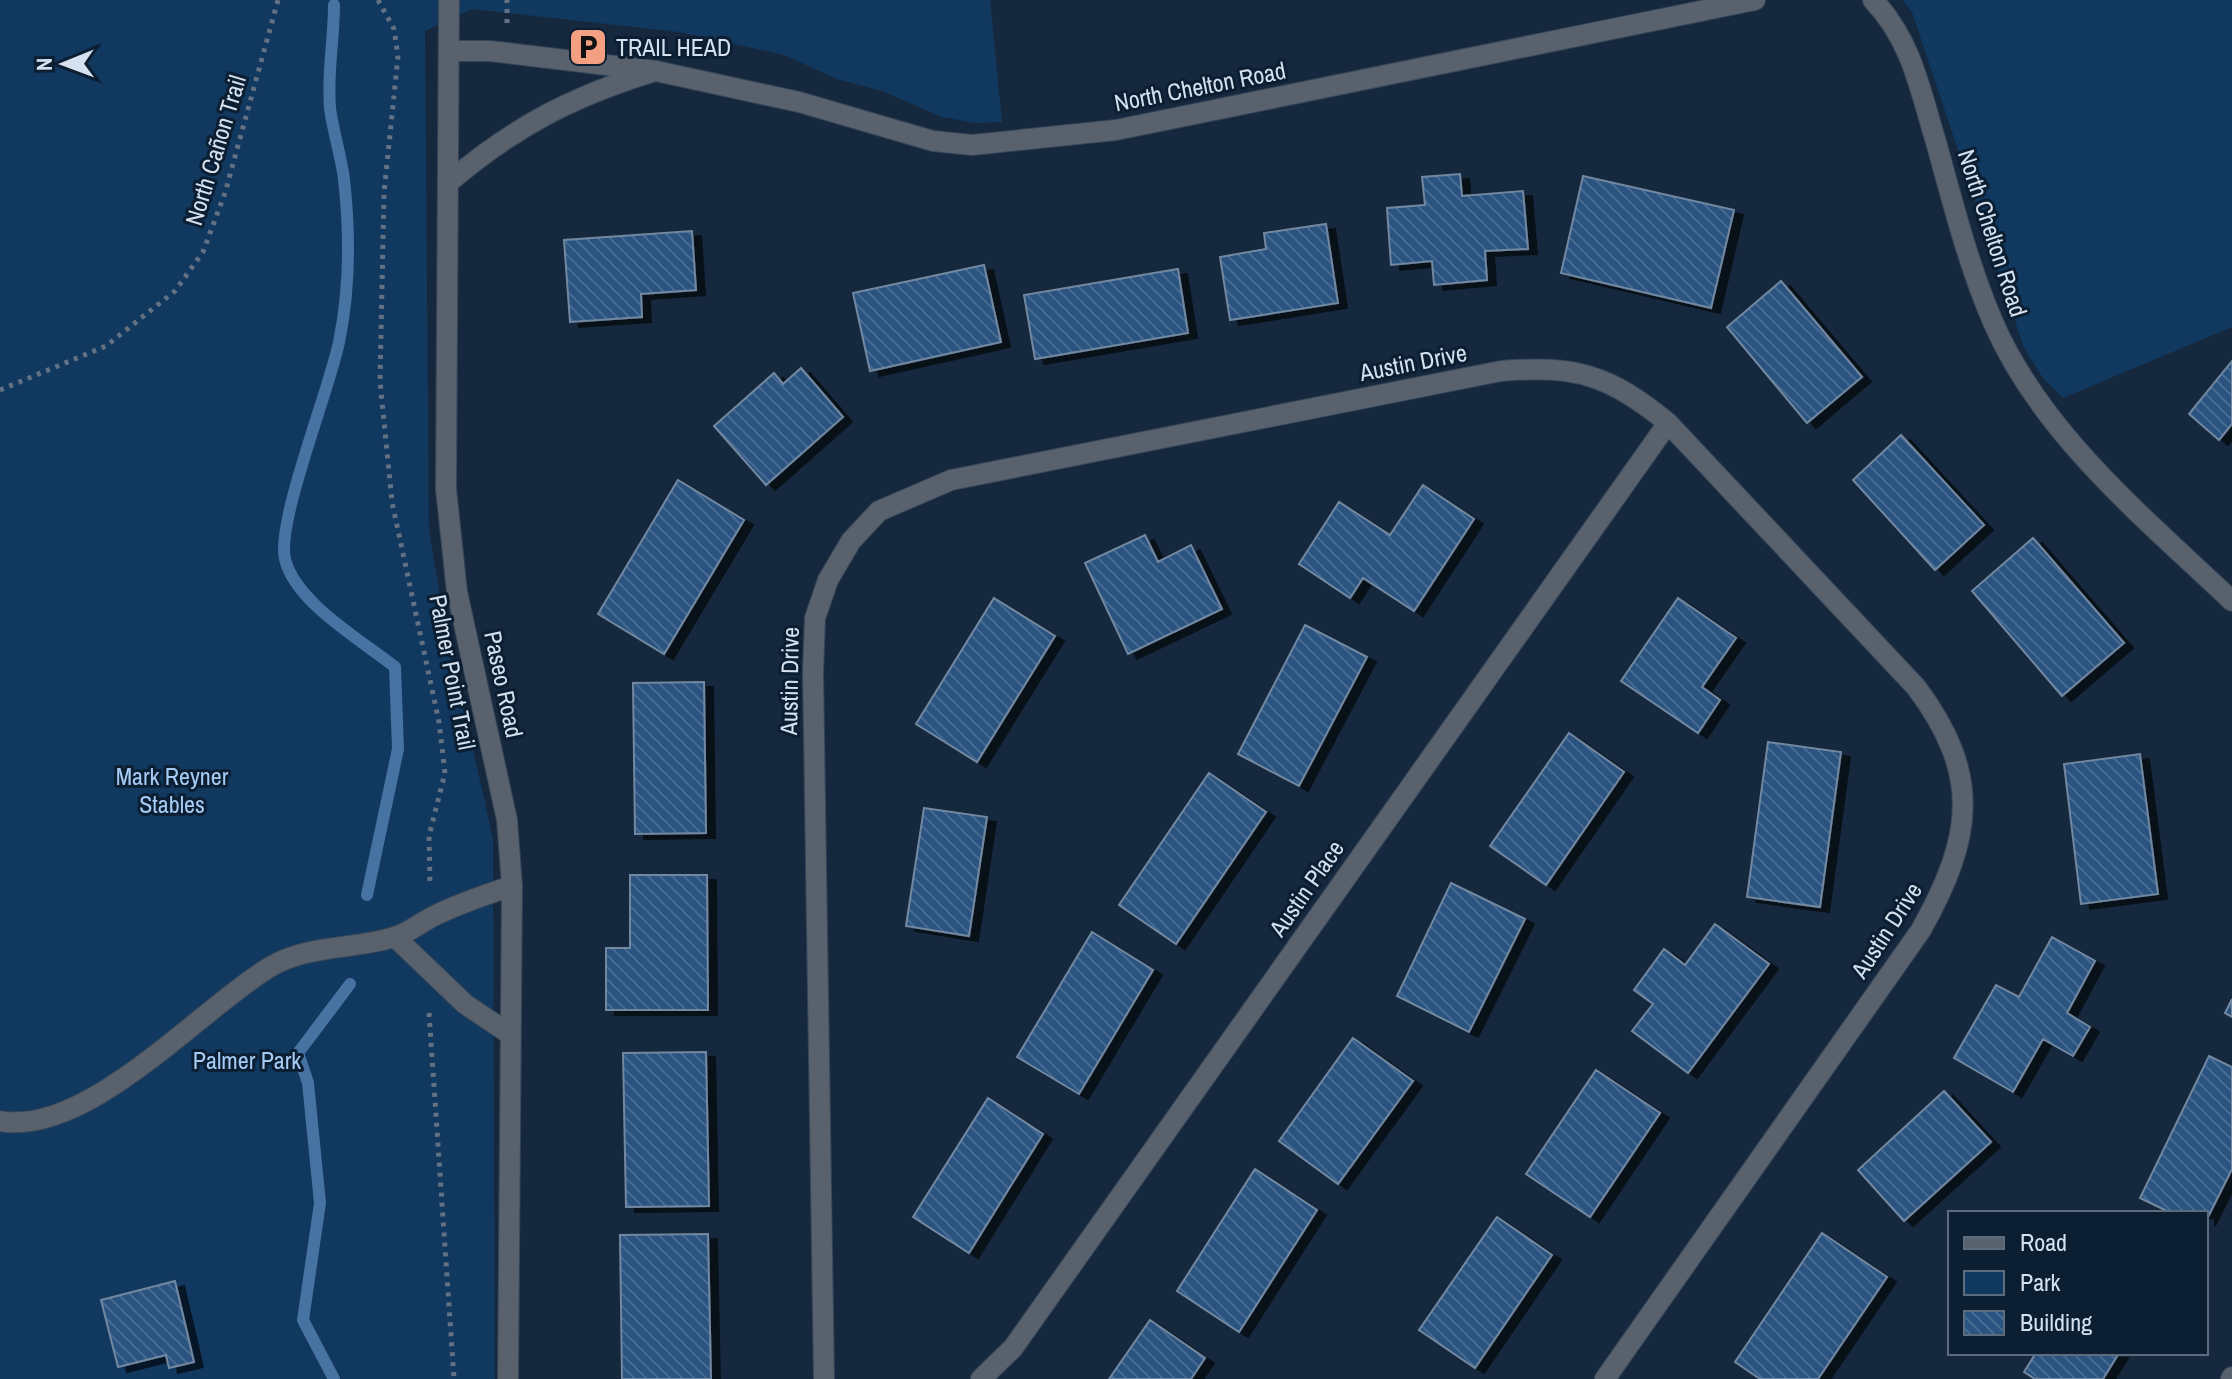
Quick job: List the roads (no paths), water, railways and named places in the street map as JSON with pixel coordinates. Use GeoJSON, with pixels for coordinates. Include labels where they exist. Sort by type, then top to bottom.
{"type":"FeatureCollection","features":[{"type":"Feature","properties":{"kind":"street","name":"Paseo Road"},"geometry":{"type":"LineString","coordinates":[[449,0],[446,489],[457,592],[507,820],[512,886],[508,1379]]}},
{"type":"Feature","properties":{"kind":"street","name":"North Chelton Road"},"geometry":{"type":"LineString","coordinates":[[450,51],[490,51],[656,71],[799,102],[933,141],[972,145],[1021,143],[1116,130],[1755,0]]}},
{"type":"Feature","properties":{"kind":"street","name":"North Chelton Road"},"geometry":{"type":"LineString","coordinates":[[1873,0],[1895,22],[1911,58],[1971,266],[2014,365],[2044,412],[2130,504],[2232,601]]}},
{"type":"Feature","properties":{"kind":"street","name":"North Chelton Road"},"geometry":{"type":"LineString","coordinates":[[449,182],[503,138],[547,112],[607,86],[656,71]]}},
{"type":"Feature","properties":{"kind":"street","name":"Austin Drive"},"geometry":{"type":"LineString","coordinates":[[824,1379],[813,672],[815,618],[828,580],[851,541],[879,511],[951,480],[1501,371],[1536,368],[1602,378],[1635,396],[1668,423],[1916,687],[1942,721],[1959,761],[1964,807],[1959,847],[1940,896],[1921,930],[1605,1379]]}},
{"type":"Feature","properties":{"kind":"street","name":"Austin Place"},"geometry":{"type":"LineString","coordinates":[[981,1379],[1013,1348],[1668,423]]}},
{"type":"Feature","properties":{"kind":"street"},"geometry":{"type":"LineString","coordinates":[[0,1121],[15,1124],[51,1116],[91,1097],[138,1068],[271,966],[312,950],[395,937],[433,917],[512,886]]}},
{"type":"Feature","properties":{"kind":"street"},"geometry":{"type":"LineString","coordinates":[[395,937],[465,1004],[511,1035]]}},
{"type":"Feature","properties":{"kind":"waterway"},"geometry":{"type":"LineString","coordinates":[[334,5],[329,95],[346,199],[348,261],[345,302],[334,363],[296,486],[284,541],[285,559],[291,575],[315,605],[395,667],[398,749],[367,895]]}},
{"type":"Feature","properties":{"kind":"waterway"},"geometry":{"type":"LineString","coordinates":[[334,1379],[303,1320],[320,1203],[308,1083],[298,1053],[350,984]]}},
{"type":"Feature","properties":{"kind":"place","name":"TRAIL HEAD"},"geometry":{"type":"Point","coordinates":[588,47]}},
{"type":"Feature","properties":{"kind":"park label","name":"Mark Reyner Stables"},"geometry":{"type":"Point","coordinates":[172,790]}},
{"type":"Feature","properties":{"kind":"park label","name":"Palmer Park"},"geometry":{"type":"Point","coordinates":[247,1060]}}]}
